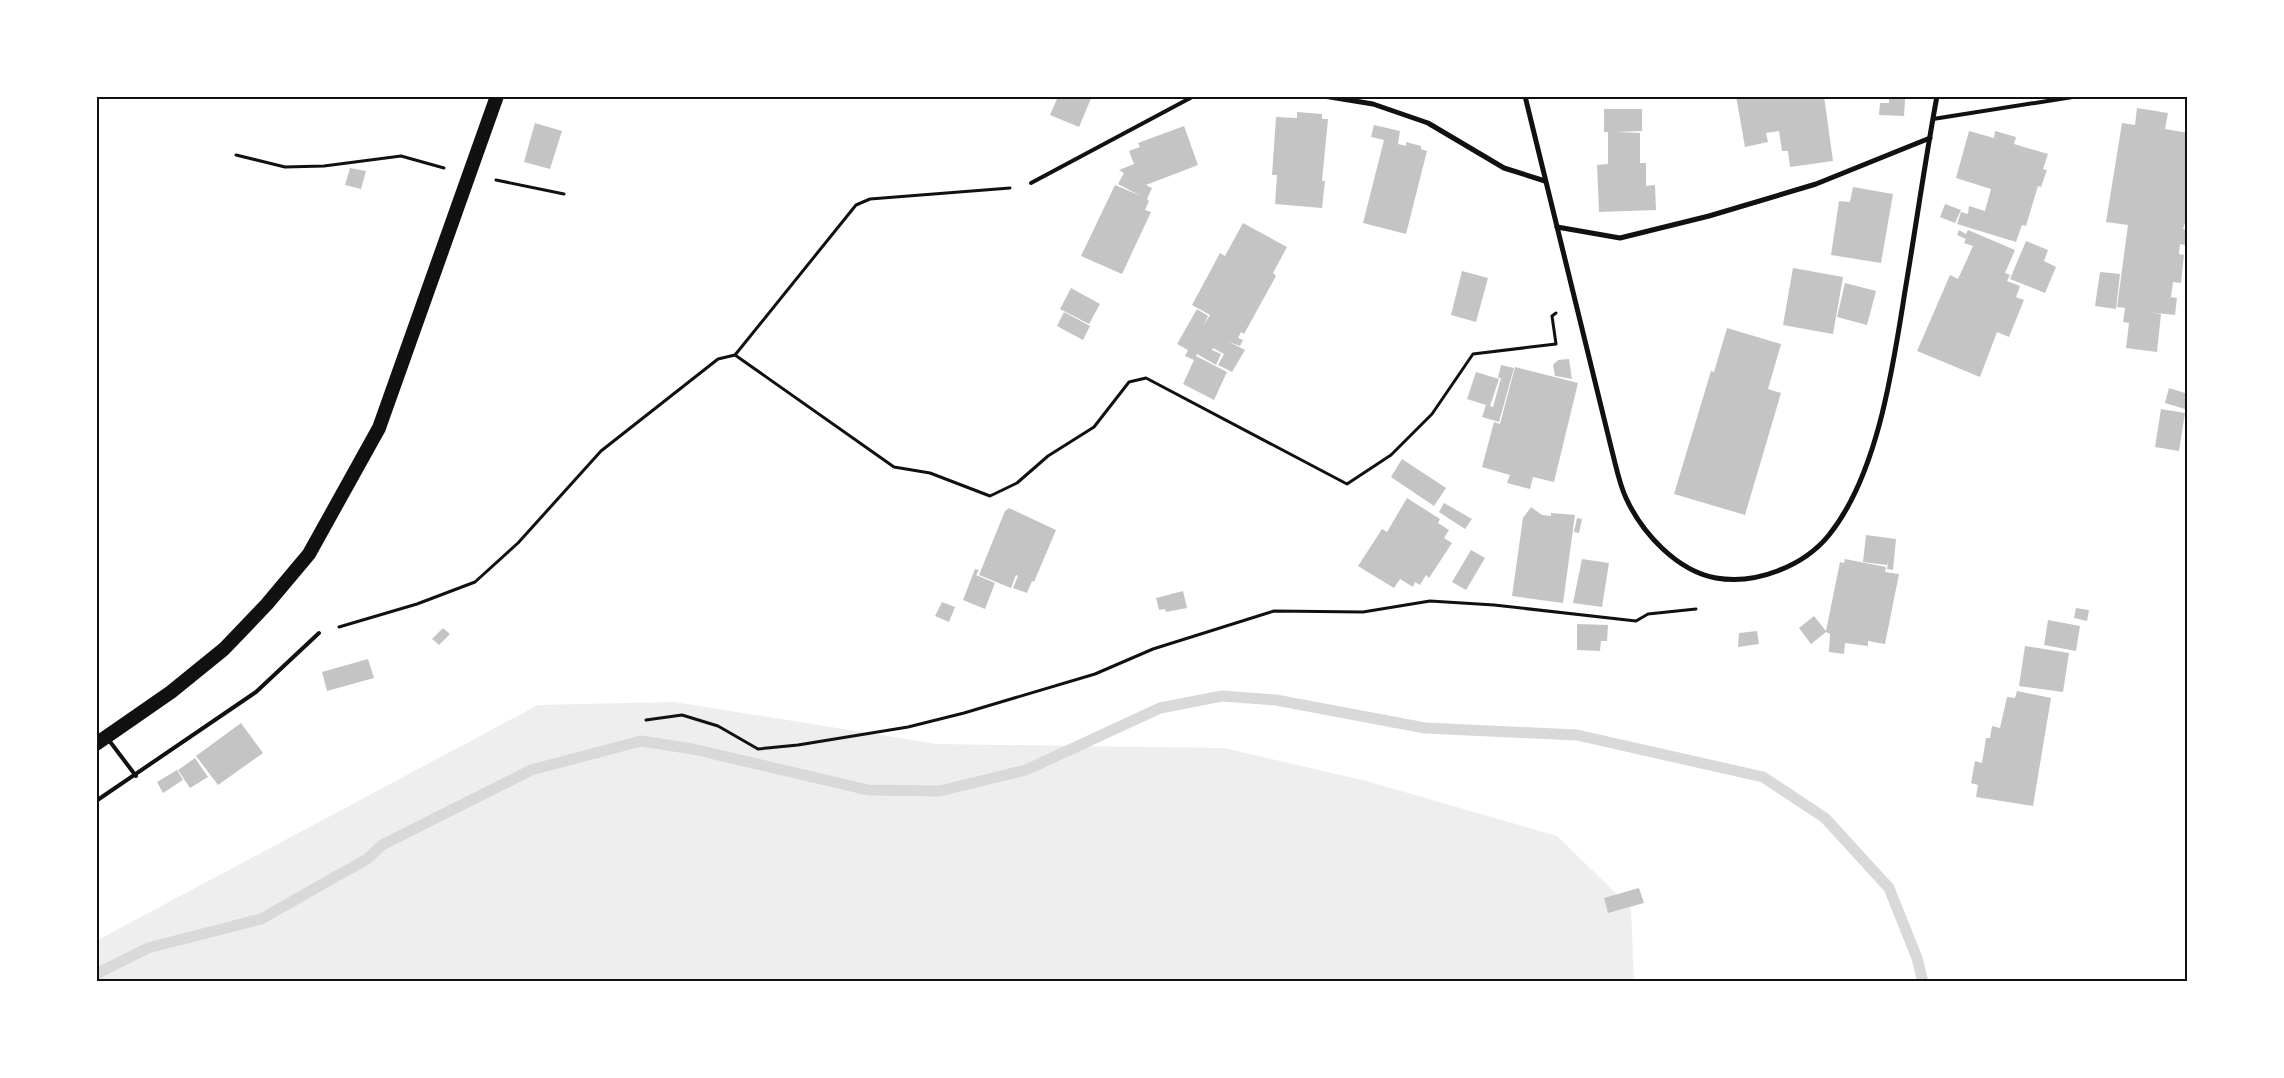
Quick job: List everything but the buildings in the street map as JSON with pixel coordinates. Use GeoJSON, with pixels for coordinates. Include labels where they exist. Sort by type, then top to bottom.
{"type":"FeatureCollection","features":[{"type":"Feature","properties":{"kind":"highway"},"geometry":{"type":"LineString","coordinates":[[101,740],[171,692],[224,649],[267,604],[309,554],[379,428],[497,96]]}},
{"type":"Feature","properties":{"kind":"street"},"geometry":{"type":"LineString","coordinates":[[1324,96],[1373,104],[1428,123],[1504,168],[1545,181]]}},
{"type":"Feature","properties":{"kind":"street"},"geometry":{"type":"LineString","coordinates":[[1525,96],[1612,450],[1626,498],[1650,535],[1677,561],[1704,576],[1723,579],[1746,578],[1768,574],[1792,564],[1808,554],[1828,536],[1860,481],[1872,448],[1895,351],[1937,96]]}},
{"type":"Feature","properties":{"kind":"street"},"geometry":{"type":"LineString","coordinates":[[1557,227],[1620,238],[1709,216],[1816,184],[1930,138]]}},
{"type":"Feature","properties":{"kind":"lane"},"geometry":{"type":"LineString","coordinates":[[1031,183],[1194,96]]}},
{"type":"Feature","properties":{"kind":"lane"},"geometry":{"type":"LineString","coordinates":[[1933,119],[2080,96]]}},
{"type":"Feature","properties":{"kind":"lane"},"geometry":{"type":"LineString","coordinates":[[96,801],[136,776],[256,692],[319,633]]}},
{"type":"Feature","properties":{"kind":"lane"},"geometry":{"type":"LineString","coordinates":[[101,740],[136,776]]}},
{"type":"Feature","properties":{"kind":"path"},"geometry":{"type":"LineString","coordinates":[[236,155],[285,167],[324,166],[401,156],[469,175],[564,194]]}},
{"type":"Feature","properties":{"kind":"path"},"geometry":{"type":"LineString","coordinates":[[319,633],[417,604],[475,582],[518,543],[601,451],[718,359],[735,355],[856,205],[870,199],[1004,189],[1031,183]]}},
{"type":"Feature","properties":{"kind":"path"},"geometry":{"type":"LineString","coordinates":[[735,355],[894,466],[930,473],[990,496],[1017,483],[1048,456],[1094,427],[1119,392],[1129,382],[1146,378],[1347,484],[1391,455],[1432,414],[1473,354],[1556,344],[1552,316],[1574,298]]}},
{"type":"Feature","properties":{"kind":"path"},"geometry":{"type":"LineString","coordinates":[[646,720],[682,716],[718,726],[758,749],[798,745],[899,728],[964,713],[1095,674],[1153,649],[1274,611],[1364,612],[1430,602],[1494,605],[1636,621],[1648,614],[1696,609]]}},
{"type":"Feature","properties":{"kind":"shaded area"},"geometry":{"type":"Polygon","coordinates":[[[674,702],[937,744],[1224,748],[1366,781],[1557,836],[1631,908],[1634,982],[96,982],[96,941],[538,705],[674,702]]]}},
{"type":"Feature","properties":{"kind":"waterway"},"geometry":{"type":"LineString","coordinates":[[96,974],[148,948],[261,919],[367,859],[382,845],[531,770],[641,741],[693,749],[868,790],[940,791],[1026,770],[1160,708],[1222,696],[1276,700],[1425,728],[1577,735],[1763,777],[1825,818],[1889,888],[1917,958],[1923,982]]}}]}
